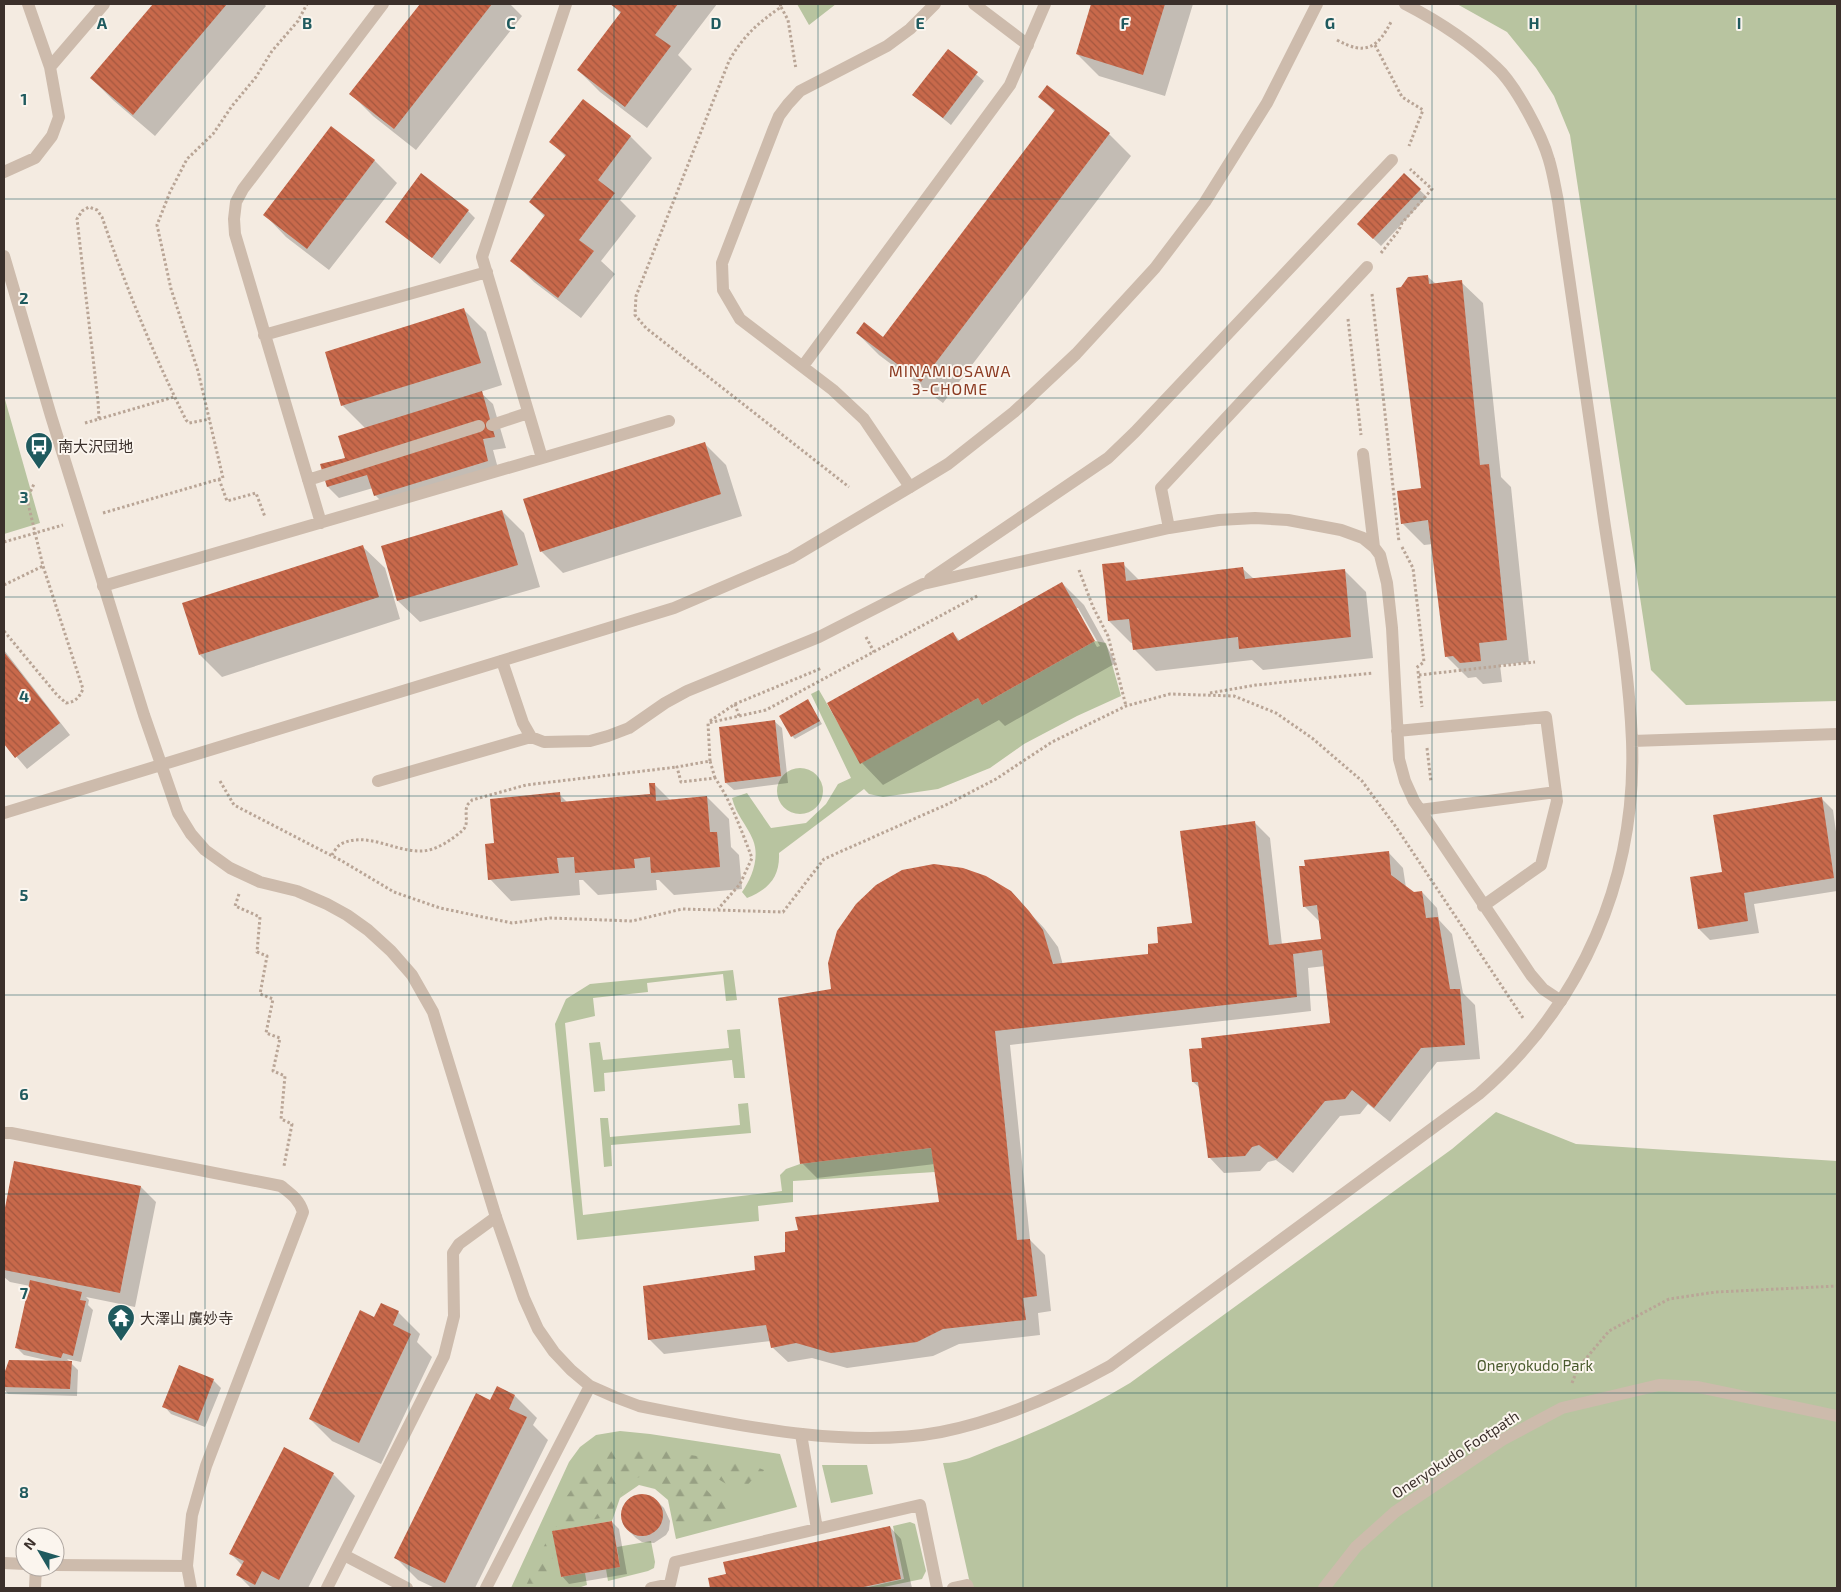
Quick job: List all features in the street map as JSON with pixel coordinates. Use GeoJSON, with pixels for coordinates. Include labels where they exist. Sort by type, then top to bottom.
{"type":"FeatureCollection","features":[{"type":"Feature","properties":{"kind":"street"},"geometry":{"type":"LineString","coordinates":[[4,172],[35,158],[52,136],[59,117],[50,67],[28,4]]}},
{"type":"Feature","properties":{"kind":"street"},"geometry":{"type":"LineString","coordinates":[[50,67],[104,4]]}},
{"type":"Feature","properties":{"kind":"street"},"geometry":{"type":"LineString","coordinates":[[321,523],[235,234],[236,202],[257,170],[382,4]]}},
{"type":"Feature","properties":{"kind":"street"},"geometry":{"type":"LineString","coordinates":[[542,458],[482,257],[566,4]]}},
{"type":"Feature","properties":{"kind":"street"},"geometry":{"type":"LineString","coordinates":[[910,487],[864,419],[833,390],[740,319],[723,290],[722,263],[774,128],[788,104],[800,91],[887,46],[910,29],[935,4]]}},
{"type":"Feature","properties":{"kind":"street"},"geometry":{"type":"LineString","coordinates":[[974,4],[1028,45]]}},
{"type":"Feature","properties":{"kind":"street"},"geometry":{"type":"LineString","coordinates":[[803,366],[1010,85],[1045,4]]}},
{"type":"Feature","properties":{"kind":"street"},"geometry":{"type":"LineString","coordinates":[[4,813],[674,608],[791,558],[948,464],[1014,412],[1076,354],[1156,268],[1206,202],[1267,103],[1317,4]]}},
{"type":"Feature","properties":{"kind":"street"},"geometry":{"type":"LineString","coordinates":[[4,256],[103,586],[160,765],[178,813],[191,834],[205,850],[230,868],[260,882],[297,891],[328,904],[347,915],[368,930],[412,975],[424,993],[433,1012],[496,1217],[524,1298],[538,1329],[554,1352],[590,1386],[615,1398],[639,1406],[801,1434],[858,1438],[940,1432],[972,1424],[1044,1398],[1069,1388],[1110,1366],[1478,1094],[1516,1058],[1561,1001],[1587,956],[1603,920],[1615,883],[1630,815],[1632,741],[1617,607],[1558,201],[1549,159],[1536,127],[1523,104],[1498,68],[1438,21],[1405,4]]}},
{"type":"Feature","properties":{"kind":"street"},"geometry":{"type":"LineString","coordinates":[[378,781],[531,737],[544,742],[567,743],[590,741],[608,736],[629,728],[665,703],[687,691],[819,637],[923,584],[1108,458],[1135,432],[1392,160]]}},
{"type":"Feature","properties":{"kind":"street"},"geometry":{"type":"LineString","coordinates":[[1169,528],[1161,488],[1367,267]]}},
{"type":"Feature","properties":{"kind":"street"},"geometry":{"type":"LineString","coordinates":[[264,335],[487,272]]}},
{"type":"Feature","properties":{"kind":"street"},"geometry":{"type":"LineString","coordinates":[[308,480],[528,413]]}},
{"type":"Feature","properties":{"kind":"street"},"geometry":{"type":"LineString","coordinates":[[103,586],[669,421]]}},
{"type":"Feature","properties":{"kind":"street"},"geometry":{"type":"LineString","coordinates":[[1363,454],[1374,547]]}},
{"type":"Feature","properties":{"kind":"street"},"geometry":{"type":"LineString","coordinates":[[923,584],[1169,528],[1219,520],[1255,518],[1288,520],[1341,530],[1363,538],[1380,554],[1387,583],[1395,670],[1397,731],[1405,781],[1420,810],[1531,976],[1543,989],[1561,1001]]}},
{"type":"Feature","properties":{"kind":"street"},"geometry":{"type":"LineString","coordinates":[[502,661],[523,723],[531,737]]}},
{"type":"Feature","properties":{"kind":"street"},"geometry":{"type":"LineString","coordinates":[[1397,731],[1546,717],[1557,801],[1541,865],[1483,906]]}},
{"type":"Feature","properties":{"kind":"street"},"geometry":{"type":"LineString","coordinates":[[1632,741],[1837,734]]}},
{"type":"Feature","properties":{"kind":"street"},"geometry":{"type":"LineString","coordinates":[[1420,810],[1556,792]]}},
{"type":"Feature","properties":{"kind":"street"},"geometry":{"type":"LineString","coordinates":[[4,1133],[281,1186],[301,1204],[303,1212],[206,1466],[192,1515],[187,1566],[191,1588]]}},
{"type":"Feature","properties":{"kind":"street"},"geometry":{"type":"LineString","coordinates":[[327,1588],[444,1356],[454,1316],[453,1253],[459,1244],[496,1217]]}},
{"type":"Feature","properties":{"kind":"street","name":"Oneryokudo Footpath"},"geometry":{"type":"LineString","coordinates":[[1324,1588],[1356,1547],[1395,1512],[1502,1440],[1562,1408],[1659,1385],[1698,1387],[1837,1416]]}},
{"type":"Feature","properties":{"kind":"street"},"geometry":{"type":"LineString","coordinates":[[486,1588],[590,1386]]}},
{"type":"Feature","properties":{"kind":"street"},"geometry":{"type":"LineString","coordinates":[[801,1434],[817,1529]]}},
{"type":"Feature","properties":{"kind":"street"},"geometry":{"type":"LineString","coordinates":[[651,1588],[670,1584],[675,1562],[920,1506],[937,1588]]}},
{"type":"Feature","properties":{"kind":"street"},"geometry":{"type":"LineString","coordinates":[[344,1555],[407,1588]]}},
{"type":"Feature","properties":{"kind":"street"},"geometry":{"type":"LineString","coordinates":[[65,1565],[187,1566]]}},
{"type":"Feature","properties":{"kind":"street"},"geometry":{"type":"LineString","coordinates":[[953,1588],[967,1586],[968,1588]]}},
{"type":"Feature","properties":{"kind":"path"},"geometry":{"type":"LineString","coordinates":[[203,483],[223,478],[198,371],[171,289],[156,225],[187,159],[213,134],[232,106],[256,77],[272,51],[298,21],[307,4]]}},
{"type":"Feature","properties":{"kind":"path"},"geometry":{"type":"LineString","coordinates":[[782,7],[788,20],[795,62]]}},
{"type":"Feature","properties":{"kind":"path"},"geometry":{"type":"LineString","coordinates":[[1338,40],[1350,47],[1363,49],[1375,45],[1384,36],[1392,19]]}},
{"type":"Feature","properties":{"kind":"path"},"geometry":{"type":"LineString","coordinates":[[1375,45],[1402,98],[1422,110],[1408,146]]}},
{"type":"Feature","properties":{"kind":"path"},"geometry":{"type":"LineString","coordinates":[[1367,267],[1377,258],[1400,230],[1402,223],[1432,189],[1408,167]]}},
{"type":"Feature","properties":{"kind":"path"},"geometry":{"type":"LineString","coordinates":[[98,419],[98,401],[77,219],[82,211],[89,207],[97,210],[102,217],[126,287],[143,329],[186,420],[190,423],[210,419]]}},
{"type":"Feature","properties":{"kind":"path"},"geometry":{"type":"LineString","coordinates":[[1344,292],[1363,454]]}},
{"type":"Feature","properties":{"kind":"path"},"geometry":{"type":"LineString","coordinates":[[1372,292],[1399,541],[1413,568],[1424,662],[1418,668]]}},
{"type":"Feature","properties":{"kind":"path"},"geometry":{"type":"LineString","coordinates":[[85,423],[174,397]]}},
{"type":"Feature","properties":{"kind":"path"},"geometry":{"type":"LineString","coordinates":[[219,479],[226,501],[256,493],[273,536]]}},
{"type":"Feature","properties":{"kind":"path"},"geometry":{"type":"LineString","coordinates":[[4,631],[57,696],[66,702],[73,702],[79,697],[83,689],[43,566],[27,499],[34,484]]}},
{"type":"Feature","properties":{"kind":"path"},"geometry":{"type":"LineString","coordinates":[[4,585],[43,566]]}},
{"type":"Feature","properties":{"kind":"path"},"geometry":{"type":"LineString","coordinates":[[1070,570],[1079,567],[1093,608],[1108,636],[1126,706]]}},
{"type":"Feature","properties":{"kind":"path"},"geometry":{"type":"LineString","coordinates":[[708,723],[766,710],[982,594]]}},
{"type":"Feature","properties":{"kind":"path"},"geometry":{"type":"LineString","coordinates":[[864,633],[874,652]]}},
{"type":"Feature","properties":{"kind":"path"},"geometry":{"type":"LineString","coordinates":[[1419,674],[1534,662]]}},
{"type":"Feature","properties":{"kind":"path"},"geometry":{"type":"LineString","coordinates":[[708,723],[735,704],[822,668]]}},
{"type":"Feature","properties":{"kind":"path"},"geometry":{"type":"LineString","coordinates":[[1205,694],[1256,685],[1395,670]]}},
{"type":"Feature","properties":{"kind":"path"},"geometry":{"type":"LineString","coordinates":[[220,781],[234,805],[332,855],[394,892],[440,908],[512,923],[550,918],[632,921],[682,909],[783,912],[824,859],[950,803],[996,778],[1052,742],[1126,706],[1170,694],[1234,696],[1276,714],[1312,738],[1362,781],[1396,827],[1523,1018]]}},
{"type":"Feature","properties":{"kind":"path"},"geometry":{"type":"LineString","coordinates":[[735,704],[739,716]]}},
{"type":"Feature","properties":{"kind":"path"},"geometry":{"type":"LineString","coordinates":[[708,723],[710,760],[715,778],[721,785],[752,858],[740,884],[717,910]]}},
{"type":"Feature","properties":{"kind":"path"},"geometry":{"type":"LineString","coordinates":[[332,855],[340,844],[354,840],[379,842],[406,850],[422,851],[442,845],[464,829],[467,820],[467,806],[472,800],[526,785],[677,766],[710,760]]}},
{"type":"Feature","properties":{"kind":"path"},"geometry":{"type":"LineString","coordinates":[[677,766],[680,782],[715,778]]}},
{"type":"Feature","properties":{"kind":"path"},"geometry":{"type":"LineString","coordinates":[[239,894],[235,906],[260,916],[257,952],[266,956],[260,994],[273,999],[266,1033],[280,1038],[273,1071],[285,1076],[281,1119],[292,1124],[281,1186]]}},
{"type":"Feature","properties":{"kind":"path"},"geometry":{"type":"LineString","coordinates":[[1562,1408],[1578,1368],[1609,1331],[1669,1299],[1716,1292],[1837,1286]]}},
{"type":"Feature","properties":{"kind":"green space"},"geometry":{"type":"Polygon","coordinates":[[[797,4],[836,4],[809,25],[797,4]]]}},
{"type":"Feature","properties":{"kind":"green space"},"geometry":{"type":"Polygon","coordinates":[[[1457,4],[1837,4],[1837,701],[1686,705],[1651,670],[1570,135],[1554,96],[1536,68],[1507,32],[1457,4]]]}},
{"type":"Feature","properties":{"kind":"green space"},"geometry":{"type":"Polygon","coordinates":[[[4,396],[40,523],[4,534],[4,396]]]}},
{"type":"Feature","properties":{"kind":"green space"},"geometry":{"type":"Polygon","coordinates":[[[1095,641],[1106,643],[1121,696],[1077,716],[1024,744],[990,768],[938,789],[883,797],[869,794],[864,789],[779,853],[778,869],[767,886],[747,898],[742,892],[754,867],[756,853],[751,835],[736,810],[732,798],[747,793],[771,828],[806,823],[826,804],[838,784],[851,778],[811,694],[819,690],[861,763],[978,698],[982,705],[1095,641]]]}},
{"type":"Feature","properties":{"kind":"green space"},"geometry":{"type":"Polygon","coordinates":[[[796,768],[804,768],[813,772],[819,778],[823,791],[819,804],[813,810],[804,814],[796,814],[787,810],[781,804],[777,795],[777,787],[781,778],[787,772],[796,768]]]}},
{"type":"Feature","properties":{"kind":"green space"},"geometry":{"type":"Polygon","coordinates":[[[733,970],[737,1000],[726,1001],[723,974],[647,983],[648,992],[593,998],[595,1016],[565,1023],[583,1215],[782,1191],[780,1175],[786,1169],[800,1164],[931,1148],[935,1172],[793,1181],[793,1202],[758,1206],[759,1221],[577,1240],[555,1024],[566,999],[590,984],[733,970]]]}},
{"type":"Feature","properties":{"kind":"green space"},"geometry":{"type":"Polygon","coordinates":[[[740,1029],[745,1078],[734,1078],[732,1060],[604,1073],[605,1091],[594,1092],[589,1043],[600,1042],[603,1060],[729,1048],[727,1030],[740,1029]]]}},
{"type":"Feature","properties":{"kind":"green space"},"geometry":{"type":"Polygon","coordinates":[[[748,1103],[751,1133],[611,1145],[612,1166],[604,1167],[600,1118],[608,1118],[610,1137],[740,1125],[738,1104],[748,1103]]]}},
{"type":"Feature","properties":{"kind":"green space","name":"Oneryokudo Park"},"geometry":{"type":"Polygon","coordinates":[[[1496,1112],[1576,1144],[1837,1161],[1837,1588],[971,1588],[943,1463],[969,1458],[1029,1434],[1081,1410],[1130,1383],[1452,1149],[1496,1112]]]}},
{"type":"Feature","properties":{"kind":"green space"},"geometry":{"type":"Polygon","coordinates":[[[620,1431],[780,1454],[797,1507],[676,1539],[668,1500],[655,1489],[639,1485],[620,1498],[612,1521],[553,1531],[561,1577],[585,1573],[587,1585],[578,1588],[511,1588],[569,1462],[580,1447],[596,1435],[620,1431]]]}},
{"type":"Feature","properties":{"kind":"green space"},"geometry":{"type":"Polygon","coordinates":[[[619,1447],[642,1447],[751,1465],[764,1470],[759,1479],[751,1481],[744,1489],[728,1485],[713,1476],[701,1484],[714,1498],[724,1498],[730,1502],[729,1511],[725,1520],[704,1526],[697,1521],[689,1529],[681,1530],[676,1525],[674,1509],[668,1495],[672,1489],[653,1482],[648,1475],[636,1478],[627,1472],[616,1476],[617,1485],[623,1492],[615,1503],[611,1516],[554,1527],[552,1552],[553,1578],[538,1588],[525,1588],[567,1496],[592,1460],[619,1447]]]}},
{"type":"Feature","properties":{"kind":"green space"},"geometry":{"type":"Polygon","coordinates":[[[822,1465],[867,1465],[873,1494],[831,1503],[822,1465]]]}},
{"type":"Feature","properties":{"kind":"green space"},"geometry":{"type":"Polygon","coordinates":[[[910,1522],[915,1524],[926,1571],[922,1579],[879,1588],[864,1588],[904,1579],[893,1526],[910,1522]]]}},
{"type":"Feature","properties":{"kind":"green space"},"geometry":{"type":"Polygon","coordinates":[[[651,1541],[655,1562],[654,1568],[608,1581],[606,1569],[620,1567],[617,1547],[651,1541]]]}},
{"type":"Feature","properties":{"kind":"building"},"geometry":{"type":"Polygon","coordinates":[[[153,4],[227,4],[133,115],[90,78],[153,4]]]}},
{"type":"Feature","properties":{"kind":"building"},"geometry":{"type":"Polygon","coordinates":[[[420,4],[492,4],[394,129],[349,94],[420,4]]]}},
{"type":"Feature","properties":{"kind":"building"},"geometry":{"type":"Polygon","coordinates":[[[610,4],[678,4],[655,35],[671,46],[625,107],[577,70],[621,12],[610,4]]]}},
{"type":"Feature","properties":{"kind":"building"},"geometry":{"type":"Polygon","coordinates":[[[1091,4],[1165,4],[1143,75],[1076,54],[1091,4]]]}},
{"type":"Feature","properties":{"kind":"building"},"geometry":{"type":"Polygon","coordinates":[[[948,49],[978,72],[943,118],[912,95],[948,49]]]}},
{"type":"Feature","properties":{"kind":"building"},"geometry":{"type":"Polygon","coordinates":[[[1047,85],[1110,133],[921,382],[856,333],[864,322],[883,337],[1055,110],[1038,97],[1047,85]]]}},
{"type":"Feature","properties":{"kind":"building"},"geometry":{"type":"Polygon","coordinates":[[[583,99],[631,136],[598,180],[615,193],[579,240],[594,251],[558,298],[510,261],[545,215],[529,202],[566,155],[549,142],[583,99]]]}},
{"type":"Feature","properties":{"kind":"building"},"geometry":{"type":"Polygon","coordinates":[[[331,126],[375,160],[307,249],[263,215],[331,126]]]}},
{"type":"Feature","properties":{"kind":"building"},"geometry":{"type":"Polygon","coordinates":[[[421,173],[469,210],[432,258],[385,222],[421,173]]]}},
{"type":"Feature","properties":{"kind":"building"},"geometry":{"type":"Polygon","coordinates":[[[1404,173],[1421,189],[1373,239],[1357,224],[1404,173]]]}},
{"type":"Feature","properties":{"kind":"building"},"geometry":{"type":"Polygon","coordinates":[[[1428,275],[1429,284],[1462,280],[1480,465],[1489,464],[1507,640],[1479,643],[1481,661],[1460,663],[1453,656],[1445,657],[1428,520],[1401,524],[1397,491],[1421,488],[1396,288],[1401,287],[1408,277],[1428,275]]]}},
{"type":"Feature","properties":{"kind":"building"},"geometry":{"type":"Polygon","coordinates":[[[464,308],[481,363],[341,406],[325,352],[464,308]]]}},
{"type":"Feature","properties":{"kind":"building"},"geometry":{"type":"Polygon","coordinates":[[[482,391],[495,437],[483,439],[488,461],[374,496],[367,475],[327,487],[320,464],[345,458],[338,436],[482,391]]]}},
{"type":"Feature","properties":{"kind":"building"},"geometry":{"type":"Polygon","coordinates":[[[705,442],[721,494],[540,552],[523,499],[705,442]]]}},
{"type":"Feature","properties":{"kind":"building"},"geometry":{"type":"Polygon","coordinates":[[[502,510],[518,565],[397,601],[381,546],[502,510]]]}},
{"type":"Feature","properties":{"kind":"building"},"geometry":{"type":"Polygon","coordinates":[[[363,545],[379,597],[199,655],[182,603],[363,545]]]}},
{"type":"Feature","properties":{"kind":"building"},"geometry":{"type":"Polygon","coordinates":[[[1124,562],[1126,581],[1243,567],[1245,579],[1345,569],[1351,637],[1239,649],[1238,637],[1133,650],[1129,619],[1108,621],[1102,564],[1124,562]]]}},
{"type":"Feature","properties":{"kind":"building"},"geometry":{"type":"Polygon","coordinates":[[[1062,582],[1095,641],[982,705],[978,698],[860,764],[827,703],[953,632],[958,641],[1062,582]]]}},
{"type":"Feature","properties":{"kind":"building"},"geometry":{"type":"Polygon","coordinates":[[[4,652],[60,723],[15,758],[4,744],[4,652]]]}},
{"type":"Feature","properties":{"kind":"building"},"geometry":{"type":"Polygon","coordinates":[[[808,699],[820,721],[791,737],[779,716],[808,699]]]}},
{"type":"Feature","properties":{"kind":"building"},"geometry":{"type":"Polygon","coordinates":[[[775,720],[781,776],[725,783],[719,727],[775,720]]]}},
{"type":"Feature","properties":{"kind":"building"},"geometry":{"type":"Polygon","coordinates":[[[649,783],[655,783],[656,801],[707,796],[710,832],[717,832],[720,867],[651,873],[650,857],[634,859],[635,868],[575,873],[574,857],[557,858],[559,873],[488,880],[485,844],[494,843],[490,799],[560,792],[561,802],[650,794],[649,783]]]}},
{"type":"Feature","properties":{"kind":"building"},"geometry":{"type":"Polygon","coordinates":[[[1822,797],[1834,878],[1744,893],[1748,921],[1698,929],[1690,877],[1722,872],[1713,815],[1822,797]]]}},
{"type":"Feature","properties":{"kind":"building"},"geometry":{"type":"Polygon","coordinates":[[[1255,821],[1269,945],[1321,939],[1317,905],[1303,907],[1299,866],[1305,866],[1304,860],[1389,851],[1391,875],[1414,892],[1422,891],[1426,918],[1438,917],[1450,989],[1460,989],[1465,1045],[1421,1048],[1374,1108],[1352,1090],[1345,1099],[1325,1101],[1277,1159],[1259,1145],[1252,1147],[1245,1156],[1208,1158],[1198,1082],[1192,1082],[1189,1049],[1202,1048],[1201,1038],[1330,1023],[1322,950],[1293,954],[1297,997],[995,1031],[1017,1240],[1030,1239],[1037,1296],[1023,1298],[1026,1320],[943,1329],[917,1342],[831,1353],[796,1343],[771,1348],[766,1325],[648,1340],[643,1286],[755,1270],[754,1256],[785,1252],[785,1232],[798,1230],[795,1217],[939,1202],[931,1148],[800,1164],[778,998],[831,989],[828,963],[837,931],[856,904],[876,885],[902,870],[934,864],[963,868],[986,876],[1011,891],[1043,930],[1053,964],[1148,954],[1148,944],[1158,943],[1157,927],[1192,923],[1180,831],[1255,821]]]}},
{"type":"Feature","properties":{"kind":"building"},"geometry":{"type":"Polygon","coordinates":[[[14,1161],[141,1186],[120,1293],[4,1270],[4,1213],[14,1161]]]}},
{"type":"Feature","properties":{"kind":"building"},"geometry":{"type":"Polygon","coordinates":[[[30,1280],[82,1292],[80,1300],[86,1301],[73,1356],[63,1353],[61,1358],[15,1348],[30,1280]]]}},
{"type":"Feature","properties":{"kind":"building"},"geometry":{"type":"Polygon","coordinates":[[[381,1303],[399,1311],[393,1325],[411,1334],[359,1443],[309,1419],[360,1310],[374,1317],[381,1303]]]}},
{"type":"Feature","properties":{"kind":"building"},"geometry":{"type":"Polygon","coordinates":[[[9,1360],[72,1361],[70,1389],[4,1387],[4,1374],[9,1360]]]}},
{"type":"Feature","properties":{"kind":"building"},"geometry":{"type":"Polygon","coordinates":[[[179,1365],[214,1379],[198,1421],[162,1407],[179,1365]]]}},
{"type":"Feature","properties":{"kind":"building"},"geometry":{"type":"Polygon","coordinates":[[[497,1386],[515,1395],[509,1409],[527,1417],[445,1583],[394,1558],[476,1393],[490,1400],[497,1386]]]}},
{"type":"Feature","properties":{"kind":"building"},"geometry":{"type":"Polygon","coordinates":[[[284,1447],[334,1473],[279,1580],[262,1571],[255,1585],[236,1575],[244,1561],[229,1554],[284,1447]]]}},
{"type":"Feature","properties":{"kind":"building"},"geometry":{"type":"Polygon","coordinates":[[[646,1494],[654,1497],[660,1503],[663,1515],[660,1527],[654,1533],[638,1536],[630,1533],[624,1527],[621,1511],[624,1503],[630,1497],[646,1494]]]}},
{"type":"Feature","properties":{"kind":"building"},"geometry":{"type":"Polygon","coordinates":[[[612,1521],[620,1567],[561,1577],[552,1531],[612,1521]]]}},
{"type":"Feature","properties":{"kind":"building"},"geometry":{"type":"Polygon","coordinates":[[[890,1526],[901,1579],[859,1588],[710,1588],[708,1578],[726,1574],[723,1562],[890,1526]]]}},
{"type":"Feature","properties":{"kind":"place","name":"南大沢団地"},"geometry":{"type":"Point","coordinates":[39,470]}},
{"type":"Feature","properties":{"kind":"place","name":"大澤山 廣妙寺"},"geometry":{"type":"Point","coordinates":[121,1342]}},
{"type":"Feature","properties":{"kind":"district","name":"MINAMIOSAWA 3-CHOME"},"geometry":{"type":"Point","coordinates":[950,379]}}]}
